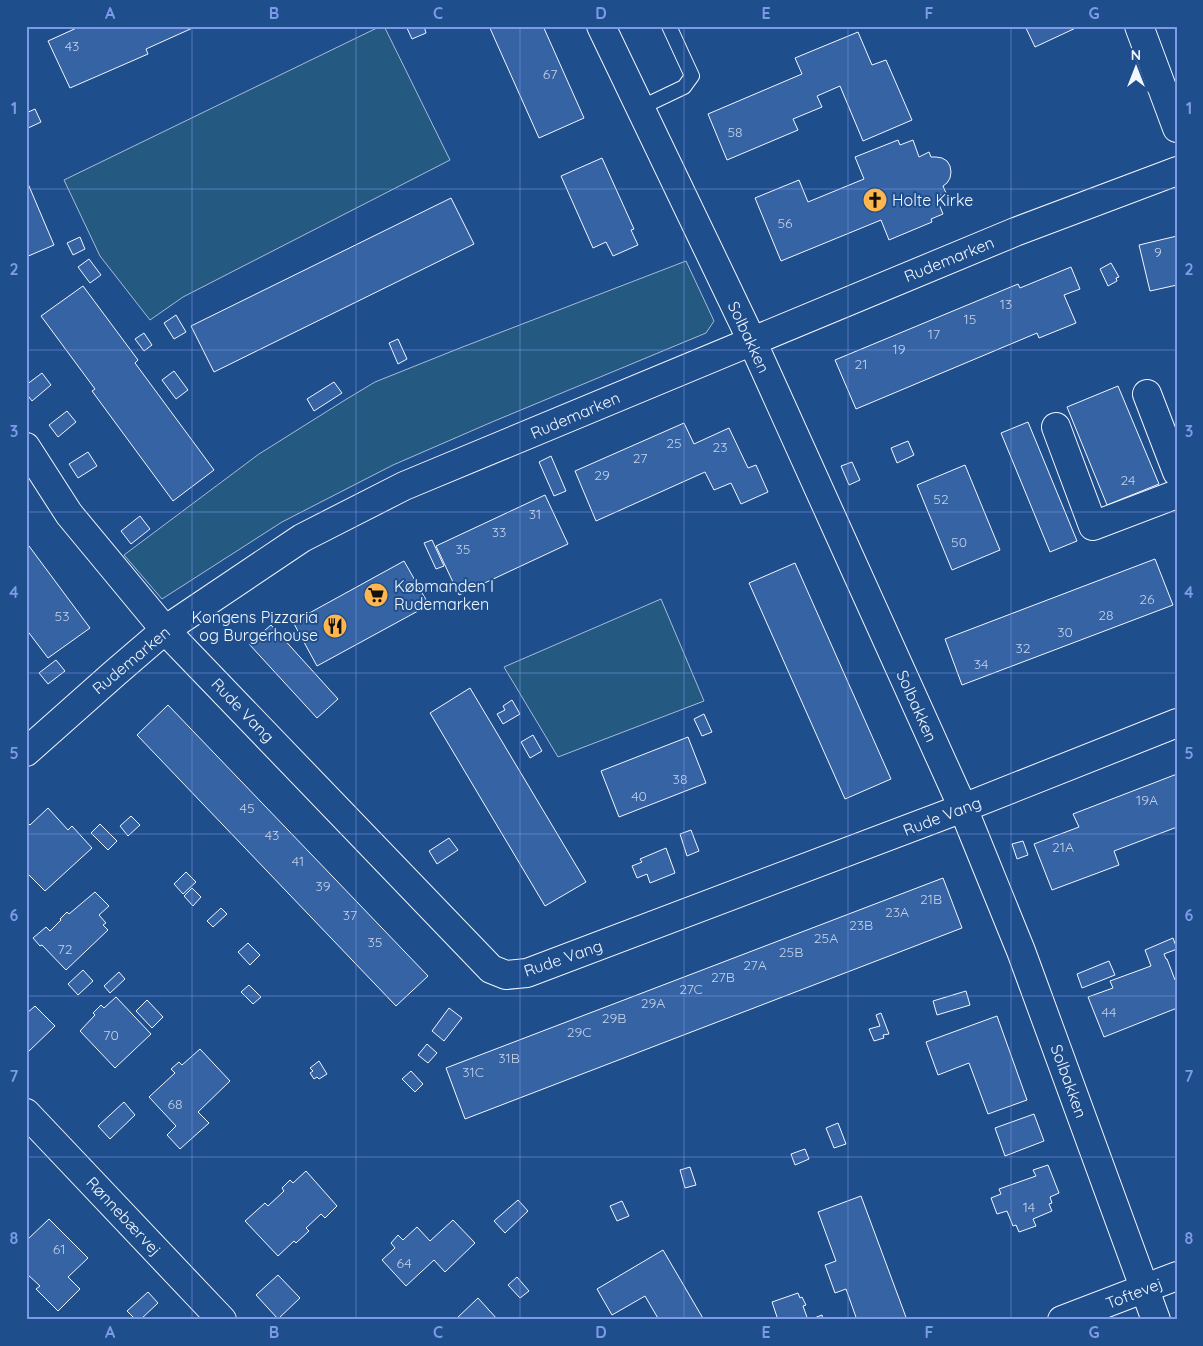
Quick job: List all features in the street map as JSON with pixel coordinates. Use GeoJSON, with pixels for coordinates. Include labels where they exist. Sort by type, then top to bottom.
{"type":"FeatureCollection","features":[{"type":"Feature","properties":{"kind":"street","name":"Solbakken"},"geometry":{"type":"LineString","coordinates":[[601,26],[752,341],[964,808],[1021,951],[1156,1320]]}},
{"type":"Feature","properties":{"kind":"street"},"geometry":{"type":"LineString","coordinates":[[1139,26],[1177,128]]}},
{"type":"Feature","properties":{"kind":"street","name":"Rudemarken"},"geometry":{"type":"LineString","coordinates":[[26,752],[166,630],[302,538],[404,486],[1015,232],[1177,171]]}},
{"type":"Feature","properties":{"kind":"street"},"geometry":{"type":"LineString","coordinates":[[1147,394],[1177,472]]}},
{"type":"Feature","properties":{"kind":"street"},"geometry":{"type":"LineString","coordinates":[[1056,427],[1093,526],[1177,494]]}},
{"type":"Feature","properties":{"kind":"street","name":"Rude Vang"},"geometry":{"type":"LineString","coordinates":[[26,447],[69,514],[166,630],[491,969],[506,975],[527,973],[964,808],[1177,723]]}},
{"type":"Feature","properties":{"kind":"street","name":"Rønnebærvej"},"geometry":{"type":"LineString","coordinates":[[26,1113],[222,1320]]}},
{"type":"Feature","properties":{"kind":"street","name":"Toftevej"},"geometry":{"type":"LineString","coordinates":[[1062,1320],[1177,1276]]}},
{"type":"Feature","properties":{"kind":"lane"},"geometry":{"type":"LineString","coordinates":[[640,108],[684,87],[692,76],[669,26]]}},
{"type":"Feature","properties":{"kind":"shaded area"},"geometry":{"type":"Polygon","coordinates":[[[384,26],[450,160],[183,297],[150,320],[100,256],[64,180],[384,26]]]}},
{"type":"Feature","properties":{"kind":"shaded area"},"geometry":{"type":"Polygon","coordinates":[[[686,261],[714,321],[706,333],[393,465],[282,522],[162,599],[124,555],[259,454],[375,382],[686,261]]]}},
{"type":"Feature","properties":{"kind":"shaded area"},"geometry":{"type":"Polygon","coordinates":[[[661,599],[704,701],[558,757],[504,667],[661,599]]]}},
{"type":"Feature","properties":{"kind":"building"},"geometry":{"type":"Polygon","coordinates":[[[81,26],[197,26],[146,49],[148,54],[70,88],[48,41],[81,26]]]}},
{"type":"Feature","properties":{"kind":"building"},"geometry":{"type":"Polygon","coordinates":[[[406,26],[424,26],[426,33],[412,39],[406,26]]]}},
{"type":"Feature","properties":{"kind":"building"},"geometry":{"type":"Polygon","coordinates":[[[489,26],[543,26],[584,118],[539,138],[489,26]]]}},
{"type":"Feature","properties":{"kind":"building"},"geometry":{"type":"Polygon","coordinates":[[[1025,26],[1080,26],[1035,47],[1025,26]]]}},
{"type":"Feature","properties":{"kind":"building"},"geometry":{"type":"Polygon","coordinates":[[[858,32],[872,65],[886,60],[912,120],[863,141],[840,86],[817,96],[822,107],[793,119],[798,130],[727,160],[708,114],[802,74],[795,58],[858,32]]]}},
{"type":"Feature","properties":{"kind":"building"},"geometry":{"type":"Polygon","coordinates":[[[35,109],[41,122],[26,129],[26,113],[35,109]]]}},
{"type":"Feature","properties":{"kind":"building","name":"Holte Kirke"},"geometry":{"type":"Polygon","coordinates":[[[898,140],[900,145],[913,140],[919,157],[929,152],[931,157],[942,158],[947,161],[951,172],[950,178],[943,186],[946,193],[936,197],[943,214],[931,219],[932,222],[889,240],[881,220],[781,261],[755,198],[799,180],[808,202],[864,179],[855,157],[898,140]]]}},
{"type":"Feature","properties":{"kind":"building"},"geometry":{"type":"Polygon","coordinates":[[[602,158],[634,229],[631,230],[638,245],[613,256],[606,242],[593,248],[561,176],[602,158]]]}},
{"type":"Feature","properties":{"kind":"building"},"geometry":{"type":"Polygon","coordinates":[[[26,179],[54,245],[26,257],[26,179]]]}},
{"type":"Feature","properties":{"kind":"building"},"geometry":{"type":"Polygon","coordinates":[[[451,198],[474,244],[214,372],[191,326],[451,198]]]}},
{"type":"Feature","properties":{"kind":"building"},"geometry":{"type":"Polygon","coordinates":[[[1177,236],[1177,285],[1150,291],[1139,245],[1177,236]]]}},
{"type":"Feature","properties":{"kind":"building"},"geometry":{"type":"Polygon","coordinates":[[[80,237],[85,249],[73,255],[67,243],[80,237]]]}},
{"type":"Feature","properties":{"kind":"building"},"geometry":{"type":"Polygon","coordinates":[[[89,259],[101,275],[90,283],[78,267],[89,259]]]}},
{"type":"Feature","properties":{"kind":"building"},"geometry":{"type":"Polygon","coordinates":[[[1111,263],[1119,277],[1116,278],[1117,281],[1108,286],[1100,269],[1111,263]]]}},
{"type":"Feature","properties":{"kind":"building"},"geometry":{"type":"Polygon","coordinates":[[[1071,267],[1080,289],[1064,295],[1076,323],[1039,338],[1037,333],[856,409],[835,360],[1018,284],[1020,288],[1071,267]]]}},
{"type":"Feature","properties":{"kind":"building"},"geometry":{"type":"Polygon","coordinates":[[[83,286],[138,360],[135,363],[214,470],[173,501],[92,391],[95,389],[41,316],[83,286]]]}},
{"type":"Feature","properties":{"kind":"building"},"geometry":{"type":"Polygon","coordinates":[[[176,315],[186,332],[174,339],[164,323],[176,315]]]}},
{"type":"Feature","properties":{"kind":"building"},"geometry":{"type":"Polygon","coordinates":[[[144,333],[152,345],[144,351],[135,339],[144,333]]]}},
{"type":"Feature","properties":{"kind":"building"},"geometry":{"type":"Polygon","coordinates":[[[398,339],[407,359],[398,364],[389,343],[398,339]]]}},
{"type":"Feature","properties":{"kind":"building"},"geometry":{"type":"Polygon","coordinates":[[[174,371],[188,390],[176,399],[162,380],[174,371]]]}},
{"type":"Feature","properties":{"kind":"building"},"geometry":{"type":"Polygon","coordinates":[[[42,373],[51,385],[32,401],[26,393],[26,385],[42,373]]]}},
{"type":"Feature","properties":{"kind":"building"},"geometry":{"type":"Polygon","coordinates":[[[334,382],[342,393],[314,411],[307,399],[334,382]]]}},
{"type":"Feature","properties":{"kind":"building"},"geometry":{"type":"Polygon","coordinates":[[[1118,386],[1159,484],[1107,505],[1067,407],[1118,386]]]}},
{"type":"Feature","properties":{"kind":"building"},"geometry":{"type":"Polygon","coordinates":[[[67,411],[76,422],[58,437],[49,425],[67,411]]]}},
{"type":"Feature","properties":{"kind":"building"},"geometry":{"type":"Polygon","coordinates":[[[1028,422],[1077,541],[1050,552],[1001,433],[1028,422]]]}},
{"type":"Feature","properties":{"kind":"building"},"geometry":{"type":"Polygon","coordinates":[[[684,423],[694,444],[729,428],[748,468],[756,465],[768,492],[741,504],[731,483],[714,490],[705,472],[596,521],[575,471],[684,423]]]}},
{"type":"Feature","properties":{"kind":"building"},"geometry":{"type":"Polygon","coordinates":[[[908,441],[914,455],[897,463],[891,448],[908,441]]]}},
{"type":"Feature","properties":{"kind":"building"},"geometry":{"type":"Polygon","coordinates":[[[88,452],[97,466],[78,478],[69,464],[88,452]]]}},
{"type":"Feature","properties":{"kind":"building"},"geometry":{"type":"Polygon","coordinates":[[[551,456],[566,491],[554,496],[539,462],[551,456]]]}},
{"type":"Feature","properties":{"kind":"building"},"geometry":{"type":"Polygon","coordinates":[[[852,462],[860,480],[849,485],[841,466],[852,462]]]}},
{"type":"Feature","properties":{"kind":"building"},"geometry":{"type":"Polygon","coordinates":[[[965,465],[1000,550],[952,570],[917,485],[965,465]]]}},
{"type":"Feature","properties":{"kind":"building"},"geometry":{"type":"Polygon","coordinates":[[[545,495],[568,544],[459,595],[436,546],[545,495]]]}},
{"type":"Feature","properties":{"kind":"building"},"geometry":{"type":"Polygon","coordinates":[[[140,516],[150,529],[131,544],[121,531],[140,516]]]}},
{"type":"Feature","properties":{"kind":"building"},"geometry":{"type":"Polygon","coordinates":[[[432,540],[444,566],[436,569],[424,543],[432,540]]]}},
{"type":"Feature","properties":{"kind":"building"},"geometry":{"type":"Polygon","coordinates":[[[26,542],[90,628],[48,658],[26,629],[26,542]]]}},
{"type":"Feature","properties":{"kind":"building"},"geometry":{"type":"Polygon","coordinates":[[[1155,559],[1173,605],[962,685],[945,639],[1155,559]]]}},
{"type":"Feature","properties":{"kind":"building"},"geometry":{"type":"Polygon","coordinates":[[[404,561],[429,605],[317,666],[293,622],[404,561]]]}},
{"type":"Feature","properties":{"kind":"building"},"geometry":{"type":"Polygon","coordinates":[[[795,563],[891,779],[845,799],[749,583],[795,563]]]}},
{"type":"Feature","properties":{"kind":"building"},"geometry":{"type":"Polygon","coordinates":[[[271,625],[338,699],[317,718],[249,644],[271,625]]]}},
{"type":"Feature","properties":{"kind":"building"},"geometry":{"type":"Polygon","coordinates":[[[56,660],[65,671],[48,684],[39,673],[56,660]]]}},
{"type":"Feature","properties":{"kind":"building"},"geometry":{"type":"Polygon","coordinates":[[[470,688],[586,882],[545,906],[430,713],[470,688]]]}},
{"type":"Feature","properties":{"kind":"building"},"geometry":{"type":"Polygon","coordinates":[[[512,700],[520,714],[503,724],[497,714],[505,710],[503,706],[512,700]]]}},
{"type":"Feature","properties":{"kind":"building"},"geometry":{"type":"Polygon","coordinates":[[[168,705],[428,976],[396,1006],[137,735],[168,705]]]}},
{"type":"Feature","properties":{"kind":"building"},"geometry":{"type":"Polygon","coordinates":[[[704,714],[712,732],[702,736],[694,719],[704,714]]]}},
{"type":"Feature","properties":{"kind":"building"},"geometry":{"type":"Polygon","coordinates":[[[533,735],[542,751],[530,758],[521,742],[533,735]]]}},
{"type":"Feature","properties":{"kind":"building"},"geometry":{"type":"Polygon","coordinates":[[[688,737],[706,783],[619,817],[601,771],[688,737]]]}},
{"type":"Feature","properties":{"kind":"building"},"geometry":{"type":"Polygon","coordinates":[[[1177,774],[1177,827],[1114,851],[1119,865],[1052,890],[1034,844],[1079,827],[1073,814],[1177,774]]]}},
{"type":"Feature","properties":{"kind":"building"},"geometry":{"type":"Polygon","coordinates":[[[48,808],[68,830],[72,826],[92,848],[45,891],[26,872],[26,821],[30,825],[48,808]]]}},
{"type":"Feature","properties":{"kind":"building"},"geometry":{"type":"Polygon","coordinates":[[[131,816],[140,825],[128,836],[120,826],[131,816]]]}},
{"type":"Feature","properties":{"kind":"building"},"geometry":{"type":"Polygon","coordinates":[[[100,824],[117,841],[108,850],[91,833],[100,824]]]}},
{"type":"Feature","properties":{"kind":"building"},"geometry":{"type":"Polygon","coordinates":[[[691,830],[699,851],[687,856],[680,834],[691,830]]]}},
{"type":"Feature","properties":{"kind":"building"},"geometry":{"type":"Polygon","coordinates":[[[449,838],[458,850],[437,864],[429,851],[449,838]]]}},
{"type":"Feature","properties":{"kind":"building"},"geometry":{"type":"Polygon","coordinates":[[[1023,841],[1028,855],[1017,859],[1012,844],[1023,841]]]}},
{"type":"Feature","properties":{"kind":"building"},"geometry":{"type":"Polygon","coordinates":[[[666,848],[675,873],[650,883],[647,874],[637,878],[632,866],[642,862],[640,859],[666,848]]]}},
{"type":"Feature","properties":{"kind":"building"},"geometry":{"type":"Polygon","coordinates":[[[186,872],[196,882],[183,894],[174,884],[186,872]]]}},
{"type":"Feature","properties":{"kind":"building"},"geometry":{"type":"Polygon","coordinates":[[[943,878],[962,928],[465,1119],[446,1068],[943,878]]]}},
{"type":"Feature","properties":{"kind":"building"},"geometry":{"type":"Polygon","coordinates":[[[192,888],[201,897],[193,906],[184,896],[192,888]]]}},
{"type":"Feature","properties":{"kind":"building"},"geometry":{"type":"Polygon","coordinates":[[[95,892],[109,906],[99,915],[106,923],[103,925],[108,930],[66,970],[33,938],[46,927],[50,931],[67,912],[69,914],[95,892]]]}},
{"type":"Feature","properties":{"kind":"building"},"geometry":{"type":"Polygon","coordinates":[[[221,908],[227,914],[213,927],[207,921],[221,908]]]}},
{"type":"Feature","properties":{"kind":"building"},"geometry":{"type":"Polygon","coordinates":[[[1173,938],[1177,949],[1164,954],[1175,980],[1177,980],[1177,1008],[1104,1037],[1088,997],[1113,988],[1110,981],[1151,966],[1145,950],[1173,938]]]}},
{"type":"Feature","properties":{"kind":"building"},"geometry":{"type":"Polygon","coordinates":[[[248,943],[260,955],[250,965],[238,952],[248,943]]]}},
{"type":"Feature","properties":{"kind":"building"},"geometry":{"type":"Polygon","coordinates":[[[1109,961],[1115,975],[1082,988],[1077,974],[1109,961]]]}},
{"type":"Feature","properties":{"kind":"building"},"geometry":{"type":"Polygon","coordinates":[[[83,970],[93,981],[78,995],[68,984],[83,970]]]}},
{"type":"Feature","properties":{"kind":"building"},"geometry":{"type":"Polygon","coordinates":[[[119,972],[125,979],[110,993],[104,986],[119,972]]]}},
{"type":"Feature","properties":{"kind":"building"},"geometry":{"type":"Polygon","coordinates":[[[249,985],[261,997],[253,1004],[241,992],[249,985]]]}},
{"type":"Feature","properties":{"kind":"building"},"geometry":{"type":"Polygon","coordinates":[[[966,991],[970,1005],[937,1015],[933,1001],[966,991]]]}},
{"type":"Feature","properties":{"kind":"building"},"geometry":{"type":"Polygon","coordinates":[[[116,997],[151,1034],[115,1068],[80,1031],[95,1015],[93,1013],[101,1005],[104,1008],[116,997]]]}},
{"type":"Feature","properties":{"kind":"building"},"geometry":{"type":"Polygon","coordinates":[[[147,1000],[163,1017],[152,1028],[136,1011],[147,1000]]]}},
{"type":"Feature","properties":{"kind":"building"},"geometry":{"type":"Polygon","coordinates":[[[35,1006],[55,1026],[28,1052],[26,1050],[26,1014],[35,1006]]]}},
{"type":"Feature","properties":{"kind":"building"},"geometry":{"type":"Polygon","coordinates":[[[449,1008],[462,1018],[444,1041],[432,1031],[449,1008]]]}},
{"type":"Feature","properties":{"kind":"building"},"geometry":{"type":"Polygon","coordinates":[[[881,1013],[889,1034],[883,1035],[884,1038],[874,1041],[869,1029],[880,1026],[876,1015],[881,1013]]]}},
{"type":"Feature","properties":{"kind":"building"},"geometry":{"type":"Polygon","coordinates":[[[997,1016],[1027,1100],[988,1114],[969,1063],[938,1075],[926,1042],[997,1016]]]}},
{"type":"Feature","properties":{"kind":"building"},"geometry":{"type":"Polygon","coordinates":[[[427,1044],[437,1053],[428,1063],[418,1055],[427,1044]]]}},
{"type":"Feature","properties":{"kind":"building"},"geometry":{"type":"Polygon","coordinates":[[[200,1049],[230,1081],[198,1112],[209,1123],[180,1149],[167,1135],[176,1126],[149,1097],[175,1073],[171,1069],[179,1062],[182,1065],[200,1049]]]}},
{"type":"Feature","properties":{"kind":"building"},"geometry":{"type":"Polygon","coordinates":[[[319,1061],[327,1074],[319,1079],[317,1077],[314,1079],[310,1073],[313,1071],[310,1068],[319,1061]]]}},
{"type":"Feature","properties":{"kind":"building"},"geometry":{"type":"Polygon","coordinates":[[[411,1071],[423,1084],[415,1092],[402,1079],[411,1071]]]}},
{"type":"Feature","properties":{"kind":"building"},"geometry":{"type":"Polygon","coordinates":[[[124,1102],[135,1115],[110,1139],[98,1126],[124,1102]]]}},
{"type":"Feature","properties":{"kind":"building"},"geometry":{"type":"Polygon","coordinates":[[[1034,1114],[1044,1141],[1005,1156],[995,1128],[1034,1114]]]}},
{"type":"Feature","properties":{"kind":"building"},"geometry":{"type":"Polygon","coordinates":[[[838,1123],[846,1144],[834,1148],[826,1128],[838,1123]]]}},
{"type":"Feature","properties":{"kind":"building"},"geometry":{"type":"Polygon","coordinates":[[[805,1149],[809,1159],[795,1165],[791,1154],[805,1149]]]}},
{"type":"Feature","properties":{"kind":"building"},"geometry":{"type":"Polygon","coordinates":[[[1048,1165],[1059,1193],[1050,1197],[1052,1203],[1049,1204],[1052,1211],[1033,1219],[1036,1226],[1019,1232],[1016,1225],[1013,1226],[1007,1211],[997,1214],[991,1198],[1001,1194],[999,1189],[1036,1176],[1033,1170],[1048,1165]]]}},
{"type":"Feature","properties":{"kind":"building"},"geometry":{"type":"Polygon","coordinates":[[[690,1167],[696,1185],[685,1188],[680,1170],[690,1167]]]}},
{"type":"Feature","properties":{"kind":"building"},"geometry":{"type":"Polygon","coordinates":[[[306,1171],[337,1206],[325,1218],[321,1214],[306,1228],[309,1231],[296,1243],[294,1241],[278,1256],[245,1221],[265,1203],[268,1206],[284,1191],[282,1188],[290,1180],[293,1183],[306,1171]]]}},
{"type":"Feature","properties":{"kind":"building"},"geometry":{"type":"Polygon","coordinates":[[[861,1196],[907,1320],[857,1320],[846,1289],[835,1293],[825,1265],[836,1261],[818,1212],[861,1196]]]}},
{"type":"Feature","properties":{"kind":"building"},"geometry":{"type":"Polygon","coordinates":[[[518,1200],[528,1211],[505,1233],[494,1221],[518,1200]]]}},
{"type":"Feature","properties":{"kind":"building"},"geometry":{"type":"Polygon","coordinates":[[[622,1201],[629,1216],[617,1221],[610,1206],[622,1201]]]}},
{"type":"Feature","properties":{"kind":"building"},"geometry":{"type":"Polygon","coordinates":[[[49,1219],[88,1258],[68,1277],[80,1289],[58,1311],[36,1289],[40,1286],[26,1273],[26,1241],[49,1219]]]}},
{"type":"Feature","properties":{"kind":"building"},"geometry":{"type":"Polygon","coordinates":[[[453,1220],[475,1243],[445,1272],[434,1260],[406,1286],[382,1260],[395,1248],[391,1243],[398,1235],[403,1240],[417,1227],[430,1241],[453,1220]]]}},
{"type":"Feature","properties":{"kind":"building"},"geometry":{"type":"Polygon","coordinates":[[[663,1250],[704,1320],[659,1320],[645,1296],[612,1315],[597,1289],[663,1250]]]}},
{"type":"Feature","properties":{"kind":"building"},"geometry":{"type":"Polygon","coordinates":[[[278,1275],[300,1298],[278,1319],[256,1295],[278,1275]]]}},
{"type":"Feature","properties":{"kind":"building"},"geometry":{"type":"Polygon","coordinates":[[[517,1277],[529,1291],[520,1298],[508,1285],[517,1277]]]}},
{"type":"Feature","properties":{"kind":"building"},"geometry":{"type":"Polygon","coordinates":[[[148,1292],[158,1303],[140,1320],[136,1320],[127,1311],[148,1292]]]}},
{"type":"Feature","properties":{"kind":"building"},"geometry":{"type":"Polygon","coordinates":[[[798,1293],[806,1305],[803,1306],[808,1320],[778,1320],[772,1302],[798,1293]]]}},
{"type":"Feature","properties":{"kind":"building"},"geometry":{"type":"Polygon","coordinates":[[[478,1298],[498,1320],[455,1320],[478,1298]]]}},
{"type":"Feature","properties":{"kind":"building"},"geometry":{"type":"Polygon","coordinates":[[[822,1315],[823,1320],[809,1320],[822,1315]]]}},
{"type":"Feature","properties":{"kind":"place","name":"Holte Kirke"},"geometry":{"type":"Point","coordinates":[875,200]}},
{"type":"Feature","properties":{"kind":"place","name":"Købmanden I Rudemarken"},"geometry":{"type":"Point","coordinates":[376,595]}},
{"type":"Feature","properties":{"kind":"place","name":"Kongens Pizzaria og Burgerhouse"},"geometry":{"type":"Point","coordinates":[335,626]}}]}
